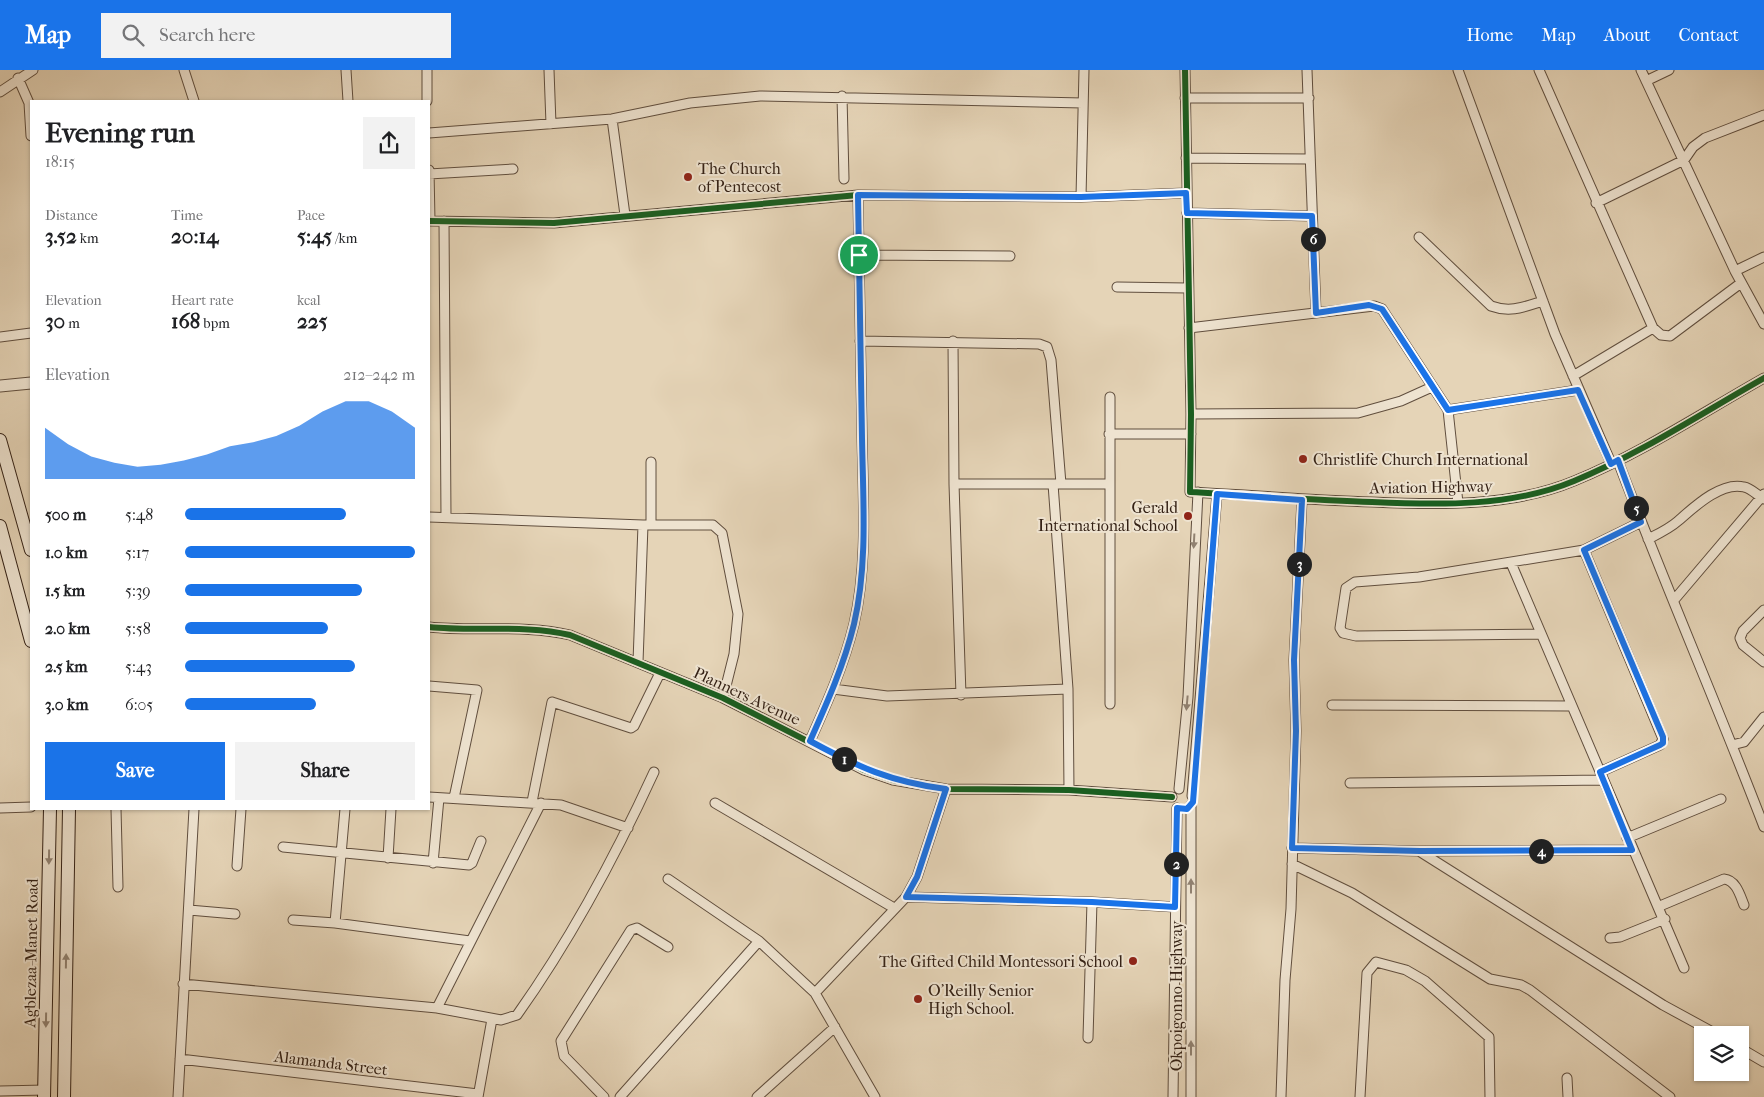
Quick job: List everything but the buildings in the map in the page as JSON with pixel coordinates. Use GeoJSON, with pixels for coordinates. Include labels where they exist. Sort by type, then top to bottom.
{"type":"FeatureCollection","features":[{"type":"Feature","properties":{"kind":"main road"},"geometry":{"type":"LineString","coordinates":[[0,440],[29,529]]}},
{"type":"Feature","properties":{"kind":"main road"},"geometry":{"type":"LineString","coordinates":[[0,526],[30,637]]}},
{"type":"Feature","properties":{"kind":"main road","name":"Agblezaa-Manet Road"},"geometry":{"type":"LineString","coordinates":[[45,1093],[50,810]]}},
{"type":"Feature","properties":{"kind":"main road"},"geometry":{"type":"LineString","coordinates":[[64,1097],[68,810]]}},
{"type":"Feature","properties":{"kind":"street"},"geometry":{"type":"LineString","coordinates":[[0,92],[18,78],[33,70]]}},
{"type":"Feature","properties":{"kind":"street"},"geometry":{"type":"LineString","coordinates":[[184,70],[194,100]]}},
{"type":"Feature","properties":{"kind":"street"},"geometry":{"type":"LineString","coordinates":[[346,70],[348,100]]}},
{"type":"Feature","properties":{"kind":"street"},"geometry":{"type":"LineString","coordinates":[[427,70],[427,100]]}},
{"type":"Feature","properties":{"kind":"street"},"geometry":{"type":"LineString","coordinates":[[549,70],[551,124]]}},
{"type":"Feature","properties":{"kind":"street"},"geometry":{"type":"LineString","coordinates":[[1081,197],[1084,70]]}},
{"type":"Feature","properties":{"kind":"street"},"geometry":{"type":"LineString","coordinates":[[1185,70],[1187,288],[1194,492],[1188,688],[1179,790],[1172,797],[1173,803],[1177,808],[1187,809],[1192,800],[1217,494]]}},
{"type":"Feature","properties":{"kind":"street"},"geometry":{"type":"LineString","coordinates":[[1307,70],[1316,313]]}},
{"type":"Feature","properties":{"kind":"street"},"geometry":{"type":"LineString","coordinates":[[1458,70],[1543,301],[1578,390],[1641,522],[1764,827]]}},
{"type":"Feature","properties":{"kind":"street"},"geometry":{"type":"LineString","coordinates":[[1539,70],[1596,203],[1653,328],[1661,335],[1670,336],[1741,283]]}},
{"type":"Feature","properties":{"kind":"street"},"geometry":{"type":"LineString","coordinates":[[1641,70],[1735,272],[1764,324]]}},
{"type":"Feature","properties":{"kind":"street"},"geometry":{"type":"LineString","coordinates":[[1646,81],[1669,70]]}},
{"type":"Feature","properties":{"kind":"street"},"geometry":{"type":"LineString","coordinates":[[18,78],[29,102],[30,119]]}},
{"type":"Feature","properties":{"kind":"street"},"geometry":{"type":"LineString","coordinates":[[430,133],[612,119],[690,103],[760,96],[842,96],[1083,102]]}},
{"type":"Feature","properties":{"kind":"street"},"geometry":{"type":"LineString","coordinates":[[842,96],[844,179]]}},
{"type":"Feature","properties":{"kind":"street"},"geometry":{"type":"LineString","coordinates":[[1185,98],[1309,98]]}},
{"type":"Feature","properties":{"kind":"street"},"geometry":{"type":"LineString","coordinates":[[1596,203],[1684,160],[1694,147],[1705,138],[1764,115]]}},
{"type":"Feature","properties":{"kind":"street"},"geometry":{"type":"LineString","coordinates":[[612,119],[626,215]]}},
{"type":"Feature","properties":{"kind":"street"},"geometry":{"type":"LineString","coordinates":[[1186,158],[1310,159]]}},
{"type":"Feature","properties":{"kind":"street"},"geometry":{"type":"LineString","coordinates":[[430,174],[513,169]]}},
{"type":"Feature","properties":{"kind":"street"},"geometry":{"type":"LineString","coordinates":[[430,221],[554,222],[858,195],[1081,197],[1186,193]]}},
{"type":"Feature","properties":{"kind":"street"},"geometry":{"type":"LineString","coordinates":[[810,741],[833,689],[854,623],[860,584],[863,514],[858,195]]}},
{"type":"Feature","properties":{"kind":"street"},"geometry":{"type":"LineString","coordinates":[[1187,213],[1312,216]]}},
{"type":"Feature","properties":{"kind":"street"},"geometry":{"type":"LineString","coordinates":[[444,222],[446,517]]}},
{"type":"Feature","properties":{"kind":"street"},"geometry":{"type":"LineString","coordinates":[[1419,237],[1492,306],[1502,310],[1514,310],[1543,301]]}},
{"type":"Feature","properties":{"kind":"street"},"geometry":{"type":"LineString","coordinates":[[859,255],[1010,256]]}},
{"type":"Feature","properties":{"kind":"street"},"geometry":{"type":"LineString","coordinates":[[1735,272],[1764,257]]}},
{"type":"Feature","properties":{"kind":"street"},"geometry":{"type":"LineString","coordinates":[[1117,287],[1187,288]]}},
{"type":"Feature","properties":{"kind":"street"},"geometry":{"type":"LineString","coordinates":[[1189,328],[1369,305],[1379,307],[1448,410],[1458,503]]}},
{"type":"Feature","properties":{"kind":"street"},"geometry":{"type":"LineString","coordinates":[[1573,376],[1653,328]]}},
{"type":"Feature","properties":{"kind":"street"},"geometry":{"type":"LineString","coordinates":[[0,337],[30,333]]}},
{"type":"Feature","properties":{"kind":"street"},"geometry":{"type":"LineString","coordinates":[[860,341],[954,341],[1039,344],[1047,347],[1051,360],[1068,689],[1069,790]]}},
{"type":"Feature","properties":{"kind":"street"},"geometry":{"type":"LineString","coordinates":[[954,341],[954,484],[961,694]]}},
{"type":"Feature","properties":{"kind":"street","name":"Aviation Highway"},"geometry":{"type":"LineString","coordinates":[[1194,492],[1302,500],[1408,504],[1458,503],[1509,498],[1573,482],[1614,462],[1764,378]]}},
{"type":"Feature","properties":{"kind":"street"},"geometry":{"type":"LineString","coordinates":[[0,386],[30,383]]}},
{"type":"Feature","properties":{"kind":"street"},"geometry":{"type":"LineString","coordinates":[[1191,414],[1358,413],[1401,401],[1432,387]]}},
{"type":"Feature","properties":{"kind":"street"},"geometry":{"type":"LineString","coordinates":[[1448,410],[1578,390]]}},
{"type":"Feature","properties":{"kind":"street"},"geometry":{"type":"LineString","coordinates":[[1110,397],[1110,704]]}},
{"type":"Feature","properties":{"kind":"street"},"geometry":{"type":"LineString","coordinates":[[1109,434],[1191,434]]}},
{"type":"Feature","properties":{"kind":"street"},"geometry":{"type":"LineString","coordinates":[[638,662],[651,462]]}},
{"type":"Feature","properties":{"kind":"street"},"geometry":{"type":"LineString","coordinates":[[954,484],[1109,484]]}},
{"type":"Feature","properties":{"kind":"street"},"geometry":{"type":"LineString","coordinates":[[1648,540],[1677,522],[1693,506],[1715,493],[1730,488],[1744,487],[1763,497],[1674,600]]}},
{"type":"Feature","properties":{"kind":"street"},"geometry":{"type":"LineString","coordinates":[[1281,1097],[1285,980],[1291,909],[1296,731],[1294,660],[1302,500]]}},
{"type":"Feature","properties":{"kind":"street"},"geometry":{"type":"LineString","coordinates":[[430,517],[647,525],[713,525],[722,533],[738,614],[734,654],[723,698]]}},
{"type":"Feature","properties":{"kind":"street"},"geometry":{"type":"LineString","coordinates":[[1541,634],[1356,636],[1344,633],[1340,628],[1346,588],[1355,582],[1419,578],[1584,550],[1641,522]]}},
{"type":"Feature","properties":{"kind":"street"},"geometry":{"type":"LineString","coordinates":[[1350,783],[1601,776],[1660,745],[1664,739],[1584,550]]}},
{"type":"Feature","properties":{"kind":"street"},"geometry":{"type":"LineString","coordinates":[[1511,563],[1632,850],[1660,906],[1684,968]]}},
{"type":"Feature","properties":{"kind":"street"},"geometry":{"type":"LineString","coordinates":[[1764,610],[1743,631],[1740,638],[1743,645],[1764,662]]}},
{"type":"Feature","properties":{"kind":"street","name":"Planners Avenue"},"geometry":{"type":"LineString","coordinates":[[430,627],[454,630],[549,630],[570,635],[723,698],[864,770],[893,780],[946,789],[1069,790],[1172,797]]}},
{"type":"Feature","properties":{"kind":"street"},"geometry":{"type":"LineString","coordinates":[[437,1008],[536,802],[552,702],[631,728],[634,726],[660,673]]}},
{"type":"Feature","properties":{"kind":"street"},"geometry":{"type":"LineString","coordinates":[[430,686],[477,690],[454,798]]}},
{"type":"Feature","properties":{"kind":"street"},"geometry":{"type":"LineString","coordinates":[[833,689],[887,696],[1068,689]]}},
{"type":"Feature","properties":{"kind":"street"},"geometry":{"type":"LineString","coordinates":[[1332,705],[1572,706]]}},
{"type":"Feature","properties":{"kind":"street"},"geometry":{"type":"LineString","coordinates":[[1732,745],[1744,742],[1764,718]]}},
{"type":"Feature","properties":{"kind":"street"},"geometry":{"type":"LineString","coordinates":[[183,984],[437,1008],[506,1020],[517,1015],[576,925],[628,828],[654,772]]}},
{"type":"Feature","properties":{"kind":"street"},"geometry":{"type":"LineString","coordinates":[[815,993],[906,897],[917,877],[946,789]]}},
{"type":"Feature","properties":{"kind":"street"},"geometry":{"type":"LineString","coordinates":[[1179,790],[1188,791],[1192,800]]}},
{"type":"Feature","properties":{"kind":"street"},"geometry":{"type":"LineString","coordinates":[[430,797],[536,802],[571,807],[628,828]]}},
{"type":"Feature","properties":{"kind":"street"},"geometry":{"type":"LineString","coordinates":[[433,863],[439,798]]}},
{"type":"Feature","properties":{"kind":"street"},"geometry":{"type":"LineString","coordinates":[[1627,838],[1722,799]]}},
{"type":"Feature","properties":{"kind":"street","name":"Okpoigonno Highway"},"geometry":{"type":"LineString","coordinates":[[1191,1097],[1192,800]]}},
{"type":"Feature","properties":{"kind":"street"},"geometry":{"type":"LineString","coordinates":[[715,803],[894,908]]}},
{"type":"Feature","properties":{"kind":"street"},"geometry":{"type":"LineString","coordinates":[[0,808],[30,807]]}},
{"type":"Feature","properties":{"kind":"street","name":"Okpoigonno Highway"},"geometry":{"type":"LineString","coordinates":[[1173,1097],[1177,808]]}},
{"type":"Feature","properties":{"kind":"street"},"geometry":{"type":"LineString","coordinates":[[116,810],[118,887]]}},
{"type":"Feature","properties":{"kind":"street"},"geometry":{"type":"LineString","coordinates":[[178,1097],[194,810]]}},
{"type":"Feature","properties":{"kind":"street"},"geometry":{"type":"LineString","coordinates":[[237,866],[241,810]]}},
{"type":"Feature","properties":{"kind":"street"},"geometry":{"type":"LineString","coordinates":[[335,923],[345,810]]}},
{"type":"Feature","properties":{"kind":"street"},"geometry":{"type":"LineString","coordinates":[[388,858],[391,810]]}},
{"type":"Feature","properties":{"kind":"street"},"geometry":{"type":"LineString","coordinates":[[282,847],[433,863],[471,865],[481,841]]}},
{"type":"Feature","properties":{"kind":"street"},"geometry":{"type":"LineString","coordinates":[[1292,848],[1420,851],[1632,850]]}},
{"type":"Feature","properties":{"kind":"street"},"geometry":{"type":"LineString","coordinates":[[1420,851],[1663,1005],[1702,1026]]}},
{"type":"Feature","properties":{"kind":"street"},"geometry":{"type":"LineString","coordinates":[[1292,864],[1352,893],[1490,979],[1521,985],[1530,990],[1670,1097]]}},
{"type":"Feature","properties":{"kind":"street"},"geometry":{"type":"LineString","coordinates":[[668,879],[759,941],[815,993],[875,1097]]}},
{"type":"Feature","properties":{"kind":"street"},"geometry":{"type":"LineString","coordinates":[[1660,906],[1724,879],[1729,879],[1734,884],[1744,905]]}},
{"type":"Feature","properties":{"kind":"street"},"geometry":{"type":"LineString","coordinates":[[906,897],[1092,902],[1175,907]]}},
{"type":"Feature","properties":{"kind":"street"},"geometry":{"type":"LineString","coordinates":[[1088,1038],[1092,902]]}},
{"type":"Feature","properties":{"kind":"street"},"geometry":{"type":"LineString","coordinates":[[189,910],[235,914]]}},
{"type":"Feature","properties":{"kind":"street"},"geometry":{"type":"LineString","coordinates":[[1610,938],[1665,919]]}},
{"type":"Feature","properties":{"kind":"street"},"geometry":{"type":"LineString","coordinates":[[293,920],[335,923],[470,941]]}},
{"type":"Feature","properties":{"kind":"street"},"geometry":{"type":"LineString","coordinates":[[604,1097],[564,1056],[561,1041],[583,1008],[591,989],[631,930],[637,928],[668,947]]}},
{"type":"Feature","properties":{"kind":"street"},"geometry":{"type":"LineString","coordinates":[[620,1097],[759,941]]}},
{"type":"Feature","properties":{"kind":"street"},"geometry":{"type":"LineString","coordinates":[[1360,1097],[1367,973],[1376,962],[1406,970],[1425,981],[1489,1037],[1490,1097]]}},
{"type":"Feature","properties":{"kind":"street"},"geometry":{"type":"LineString","coordinates":[[478,1096],[492,1019]]}},
{"type":"Feature","properties":{"kind":"street"},"geometry":{"type":"LineString","coordinates":[[757,1097],[835,1027]]}},
{"type":"Feature","properties":{"kind":"street"},"geometry":{"type":"LineString","coordinates":[[1749,1053],[1764,1062]]}},
{"type":"Feature","properties":{"kind":"street","name":"Alamanda Street"},"geometry":{"type":"LineString","coordinates":[[180,1059],[478,1096]]}},
{"type":"Feature","properties":{"kind":"street"},"geometry":{"type":"LineString","coordinates":[[1567,1078],[1568,1097]]}},
{"type":"Feature","properties":{"kind":"street"},"geometry":{"type":"LineString","coordinates":[[0,1091],[45,1093]]}},
{"type":"Feature","properties":{"kind":"cycle path"},"geometry":{"type":"LineString","coordinates":[[1185,70],[1191,414],[1190,492],[1423,504],[1475,502],[1526,496],[1574,481],[1599,470],[1764,378]]}},
{"type":"Feature","properties":{"kind":"cycle path"},"geometry":{"type":"LineString","coordinates":[[430,221],[554,223],[858,195],[1081,197],[1186,193]]}},
{"type":"Feature","properties":{"kind":"cycle path"},"geometry":{"type":"LineString","coordinates":[[430,627],[518,629],[570,635],[723,698],[864,770],[893,780],[946,789],[1069,790],[1172,797]]}},
{"type":"Feature","properties":{"kind":"place","name":"The Church of Pentecost"},"geometry":{"type":"Point","coordinates":[688,177]}},
{"type":"Feature","properties":{"kind":"place","name":"Christlife Church International"},"geometry":{"type":"Point","coordinates":[1303,459]}},
{"type":"Feature","properties":{"kind":"place","name":"Gerald International School"},"geometry":{"type":"Point","coordinates":[1188,516]}},
{"type":"Feature","properties":{"kind":"place","name":"The Gifted Child Montessori School"},"geometry":{"type":"Point","coordinates":[1133,961]}},
{"type":"Feature","properties":{"kind":"place","name":"O'Reilly Senior High School."},"geometry":{"type":"Point","coordinates":[918,999]}},
{"type":"Feature","properties":{"kind":"route"},"geometry":{"type":"LineString","coordinates":[[1186,193],[1187,213],[1312,216],[1316,313],[1369,305],[1382,309],[1448,410],[1578,390],[1611,464],[1618,460],[1641,522],[1584,550],[1664,739],[1660,745],[1600,772],[1632,850],[1420,851],[1292,848],[1296,731],[1294,660],[1302,500],[1217,494],[1193,780],[1193,802],[1187,809],[1180,810],[1177,808],[1175,907],[1092,902],[906,897],[917,877],[946,789],[893,780],[864,770],[810,741],[833,689],[843,660],[854,623],[860,584],[863,514],[859,255],[858,195],[1081,197],[1186,193]]}}]}
